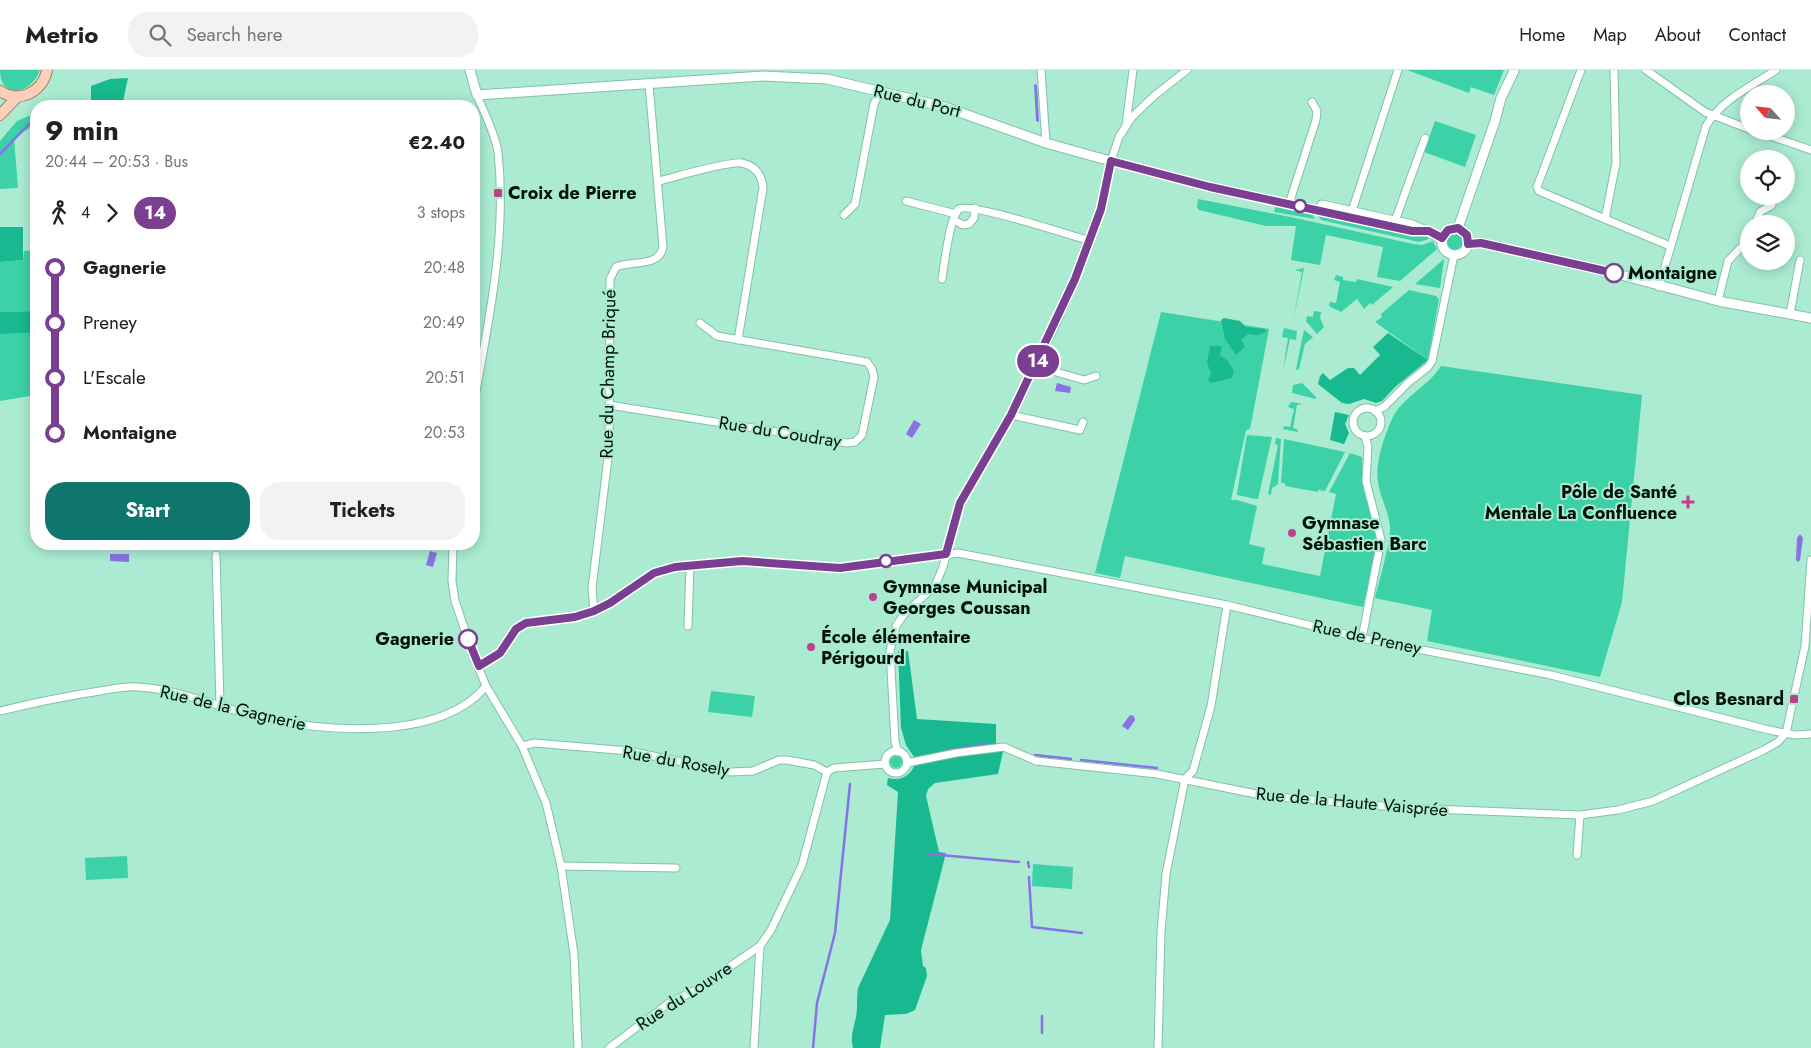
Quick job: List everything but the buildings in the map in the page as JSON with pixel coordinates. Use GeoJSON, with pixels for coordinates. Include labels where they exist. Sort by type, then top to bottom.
{"type":"FeatureCollection","features":[{"type":"Feature","properties":{"kind":"main road"},"geometry":{"type":"LineString","coordinates":[[0,91],[17,97],[31,94],[46,74],[54,70]]}},
{"type":"Feature","properties":{"kind":"main road"},"geometry":{"type":"LineString","coordinates":[[0,115],[17,97]]}},
{"type":"Feature","properties":{"kind":"street"},"geometry":{"type":"LineString","coordinates":[[470,70],[479,100]]}},
{"type":"Feature","properties":{"kind":"street"},"geometry":{"type":"LineString","coordinates":[[1040,70],[1046,143]]}},
{"type":"Feature","properties":{"kind":"street"},"geometry":{"type":"LineString","coordinates":[[898,752],[895,742],[890,656],[893,634],[905,613],[935,586],[960,503],[1011,415],[1068,295],[1101,209],[1111,161],[1126,125],[1133,70]]}},
{"type":"Feature","properties":{"kind":"street"},"geometry":{"type":"LineString","coordinates":[[1126,125],[1154,96],[1187,70]]}},
{"type":"Feature","properties":{"kind":"street"},"geometry":{"type":"LineString","coordinates":[[1352,211],[1398,70]]}},
{"type":"Feature","properties":{"kind":"street"},"geometry":{"type":"LineString","coordinates":[[1582,70],[1537,186],[1539,191],[1670,246]]}},
{"type":"Feature","properties":{"kind":"street"},"geometry":{"type":"LineString","coordinates":[[1605,219],[1616,162],[1614,70]]}},
{"type":"Feature","properties":{"kind":"street"},"geometry":{"type":"LineString","coordinates":[[1646,70],[1712,116],[1740,126]]}},
{"type":"Feature","properties":{"kind":"street"},"geometry":{"type":"LineString","coordinates":[[1659,286],[1706,126],[1712,116],[1722,106],[1776,70]]}},
{"type":"Feature","properties":{"kind":"street"},"geometry":{"type":"LineString","coordinates":[[1458,228],[1495,121],[1509,92],[1515,71]]}},
{"type":"Feature","properties":{"kind":"street","name":"Rue du Port"},"geometry":{"type":"LineString","coordinates":[[477,95],[763,76],[837,80],[972,115],[1046,143],[1111,161],[1198,182],[1212,181],[1289,201]]}},
{"type":"Feature","properties":{"kind":"street","name":"Rue du Champ Briqué"},"geometry":{"type":"LineString","coordinates":[[594,611],[592,588],[609,450],[610,279],[613,270],[620,265],[651,261],[662,253],[663,241],[649,84]]}},
{"type":"Feature","properties":{"kind":"street"},"geometry":{"type":"LineString","coordinates":[[844,215],[855,204],[874,104],[880,92]]}},
{"type":"Feature","properties":{"kind":"street"},"geometry":{"type":"LineString","coordinates":[[1289,201],[1316,120],[1317,111],[1312,102]]}},
{"type":"Feature","properties":{"kind":"street"},"geometry":{"type":"LineString","coordinates":[[480,103],[498,151],[497,270],[480,368]]}},
{"type":"Feature","properties":{"kind":"street"},"geometry":{"type":"LineString","coordinates":[[1395,221],[1425,138]]}},
{"type":"Feature","properties":{"kind":"street"},"geometry":{"type":"LineString","coordinates":[[1782,140],[1811,150]]}},
{"type":"Feature","properties":{"kind":"street"},"geometry":{"type":"LineString","coordinates":[[658,181],[739,163],[752,167],[761,178],[763,188],[738,340]]}},
{"type":"Feature","properties":{"kind":"street"},"geometry":{"type":"LineString","coordinates":[[906,201],[955,217],[963,225],[969,224],[974,218],[975,208]]}},
{"type":"Feature","properties":{"kind":"street"},"geometry":{"type":"LineString","coordinates":[[1289,201],[1352,211],[1395,221],[1442,238]]}},
{"type":"Feature","properties":{"kind":"street"},"geometry":{"type":"LineString","coordinates":[[1289,201],[1412,231],[1421,230]]}},
{"type":"Feature","properties":{"kind":"street"},"geometry":{"type":"LineString","coordinates":[[1759,215],[1760,212],[1772,205]]}},
{"type":"Feature","properties":{"kind":"street"},"geometry":{"type":"LineString","coordinates":[[942,279],[955,217],[962,207],[975,208],[1090,241]]}},
{"type":"Feature","properties":{"kind":"street"},"geometry":{"type":"LineString","coordinates":[[1458,228],[1467,235],[1468,244],[1464,252],[1454,255],[1444,250],[1442,238],[1448,230],[1458,228]]}},
{"type":"Feature","properties":{"kind":"street"},"geometry":{"type":"LineString","coordinates":[[1468,244],[1481,243],[1718,301],[1811,318]]}},
{"type":"Feature","properties":{"kind":"street"},"geometry":{"type":"LineString","coordinates":[[1718,301],[1728,261],[1740,248]]}},
{"type":"Feature","properties":{"kind":"street"},"geometry":{"type":"LineString","coordinates":[[1375,411],[1384,407],[1408,382],[1430,364],[1454,255]]}},
{"type":"Feature","properties":{"kind":"street"},"geometry":{"type":"LineString","coordinates":[[1790,314],[1800,260]]}},
{"type":"Feature","properties":{"kind":"street","name":"Rue du Coudray"},"geometry":{"type":"LineString","coordinates":[[609,405],[847,443],[855,442],[860,438],[865,430],[874,377],[872,369],[867,362],[717,336],[700,323]]}},
{"type":"Feature","properties":{"kind":"street"},"geometry":{"type":"LineString","coordinates":[[1035,366],[1084,380],[1096,376]]}},
{"type":"Feature","properties":{"kind":"street"},"geometry":{"type":"LineString","coordinates":[[1366,408],[1375,411],[1380,418],[1380,427],[1374,434],[1365,436],[1354,430],[1354,415],[1366,408]]}},
{"type":"Feature","properties":{"kind":"street"},"geometry":{"type":"LineString","coordinates":[[1011,415],[1080,430],[1083,422]]}},
{"type":"Feature","properties":{"kind":"street"},"geometry":{"type":"LineString","coordinates":[[1362,638],[1381,540],[1366,481],[1368,447],[1365,436]]}},
{"type":"Feature","properties":{"kind":"street"},"geometry":{"type":"LineString","coordinates":[[454,550],[452,581],[455,601],[486,686],[522,746],[546,803],[561,866],[574,954],[578,1048]]}},
{"type":"Feature","properties":{"kind":"street","name":"Rue de Preney"},"geometry":{"type":"LineString","coordinates":[[479,666],[500,653],[516,629],[526,623],[575,617],[594,611],[610,603],[654,573],[690,565],[742,561],[840,568],[946,554],[967,555],[1227,605],[1362,638],[1551,675],[1786,733],[1811,734]]}},
{"type":"Feature","properties":{"kind":"street"},"geometry":{"type":"LineString","coordinates":[[216,555],[220,705]]}},
{"type":"Feature","properties":{"kind":"street"},"geometry":{"type":"LineString","coordinates":[[1786,733],[1805,646],[1811,560]]}},
{"type":"Feature","properties":{"kind":"street"},"geometry":{"type":"LineString","coordinates":[[688,626],[690,565]]}},
{"type":"Feature","properties":{"kind":"street"},"geometry":{"type":"LineString","coordinates":[[1158,1048],[1161,932],[1166,874],[1184,779],[1193,770],[1211,706],[1227,605]]}},
{"type":"Feature","properties":{"kind":"street","name":"Rue de la Gagnerie"},"geometry":{"type":"LineString","coordinates":[[0,711],[67,696],[139,687],[220,705],[271,720],[323,727],[370,729],[427,722],[468,703],[486,686]]}},
{"type":"Feature","properties":{"kind":"street","name":"Rue de la Haute Vaisprée"},"geometry":{"type":"LineString","coordinates":[[907,763],[956,752],[1004,747],[1036,761],[1184,779],[1236,792],[1319,802],[1416,809],[1580,815],[1618,810],[1652,801],[1764,750],[1778,742],[1786,733]]}},
{"type":"Feature","properties":{"kind":"street","name":"Rue du Rosely"},"geometry":{"type":"LineString","coordinates":[[522,746],[535,743],[629,751],[730,772],[753,771],[779,760],[788,760],[814,765],[827,772]]}},
{"type":"Feature","properties":{"kind":"street"},"geometry":{"type":"LineString","coordinates":[[898,752],[904,755],[907,763],[904,770],[895,773],[888,770],[885,764],[889,754],[898,752]]}},
{"type":"Feature","properties":{"kind":"street"},"geometry":{"type":"LineString","coordinates":[[754,1048],[760,946],[771,930],[802,865],[827,772],[834,768],[885,764]]}},
{"type":"Feature","properties":{"kind":"street"},"geometry":{"type":"LineString","coordinates":[[1576,855],[1580,815]]}},
{"type":"Feature","properties":{"kind":"street"},"geometry":{"type":"LineString","coordinates":[[561,866],[676,868]]}},
{"type":"Feature","properties":{"kind":"street","name":"Rue du Louvre"},"geometry":{"type":"LineString","coordinates":[[610,1048],[669,1003],[696,990],[760,946]]}},
{"type":"Feature","properties":{"kind":"green space"},"geometry":{"type":"Polygon","coordinates":[[[0,70],[40,70],[30,85],[17,91],[10,90],[5,86],[1,80],[0,70]]]}},
{"type":"Feature","properties":{"kind":"green space"},"geometry":{"type":"Polygon","coordinates":[[[1407,70],[1504,70],[1494,95],[1471,87],[1469,93],[1407,70]]]}},
{"type":"Feature","properties":{"kind":"green space"},"geometry":{"type":"Polygon","coordinates":[[[128,78],[123,100],[91,100],[91,86],[110,79],[128,78]]]}},
{"type":"Feature","properties":{"kind":"green space"},"geometry":{"type":"Polygon","coordinates":[[[30,116],[30,128],[14,138],[18,188],[0,189],[0,141],[17,121],[30,116]]]}},
{"type":"Feature","properties":{"kind":"green space"},"geometry":{"type":"Polygon","coordinates":[[[1435,121],[1476,135],[1465,167],[1424,152],[1435,121]]]}},
{"type":"Feature","properties":{"kind":"green space"},"geometry":{"type":"Polygon","coordinates":[[[1198,199],[1413,244],[1422,245],[1433,241],[1437,249],[1400,281],[1377,277],[1383,247],[1326,235],[1320,265],[1291,260],[1296,226],[1266,226],[1199,210],[1197,207],[1198,199]]]}},
{"type":"Feature","properties":{"kind":"green space"},"geometry":{"type":"Polygon","coordinates":[[[1276,205],[1311,213],[1315,219],[1274,212],[1276,205]]]}},
{"type":"Feature","properties":{"kind":"green space"},"geometry":{"type":"Polygon","coordinates":[[[1316,212],[1425,235],[1429,239],[1419,242],[1321,220],[1316,212]]]}},
{"type":"Feature","properties":{"kind":"green space"},"geometry":{"type":"Polygon","coordinates":[[[0,227],[23,227],[23,260],[0,262],[0,227]]]}},
{"type":"Feature","properties":{"kind":"green space"},"geometry":{"type":"Polygon","coordinates":[[[1452,234],[1458,234],[1463,239],[1461,248],[1452,250],[1447,245],[1447,239],[1452,234]]]}},
{"type":"Feature","properties":{"kind":"green space"},"geometry":{"type":"Polygon","coordinates":[[[30,250],[30,311],[0,312],[0,262],[23,260],[24,251],[30,250]]]}},
{"type":"Feature","properties":{"kind":"green space"},"geometry":{"type":"Polygon","coordinates":[[[1444,259],[1440,288],[1415,284],[1444,259]]]}},
{"type":"Feature","properties":{"kind":"green space"},"geometry":{"type":"Polygon","coordinates":[[[1304,268],[1293,322],[1302,272],[1295,270],[1304,268]]]}},
{"type":"Feature","properties":{"kind":"green space"},"geometry":{"type":"Polygon","coordinates":[[[1336,275],[1343,277],[1343,280],[1356,282],[1357,279],[1393,287],[1372,305],[1370,303],[1364,309],[1357,299],[1341,312],[1329,306],[1330,302],[1336,303],[1340,282],[1334,280],[1336,275]]]}},
{"type":"Feature","properties":{"kind":"green space"},"geometry":{"type":"Polygon","coordinates":[[[1409,290],[1436,296],[1439,299],[1428,360],[1375,322],[1382,317],[1381,314],[1409,290]]]}},
{"type":"Feature","properties":{"kind":"green space"},"geometry":{"type":"Polygon","coordinates":[[[30,311],[30,333],[0,334],[0,312],[30,311]]]}},
{"type":"Feature","properties":{"kind":"green space"},"geometry":{"type":"Polygon","coordinates":[[[1314,311],[1321,312],[1320,318],[1324,327],[1317,334],[1306,321],[1307,316],[1313,317],[1314,311]]]}},
{"type":"Feature","properties":{"kind":"green space"},"geometry":{"type":"Polygon","coordinates":[[[1161,312],[1269,329],[1250,429],[1246,430],[1231,500],[1257,506],[1249,544],[1265,548],[1262,564],[1320,576],[1336,494],[1329,492],[1350,453],[1362,457],[1364,489],[1378,541],[1363,607],[1125,556],[1120,578],[1095,573],[1161,312]]]}},
{"type":"Feature","properties":{"kind":"green space"},"geometry":{"type":"Polygon","coordinates":[[[1224,318],[1240,321],[1246,327],[1265,329],[1266,332],[1257,335],[1248,334],[1241,340],[1245,347],[1236,355],[1225,339],[1221,320],[1224,318]]]}},
{"type":"Feature","properties":{"kind":"green space"},"geometry":{"type":"Polygon","coordinates":[[[1284,328],[1297,331],[1296,340],[1290,339],[1283,371],[1288,338],[1282,337],[1284,328]]]}},
{"type":"Feature","properties":{"kind":"green space"},"geometry":{"type":"Polygon","coordinates":[[[1304,330],[1313,337],[1305,344],[1299,369],[1297,370],[1296,369],[1304,330]]]}},
{"type":"Feature","properties":{"kind":"green space"},"geometry":{"type":"Polygon","coordinates":[[[30,333],[30,396],[0,401],[0,334],[30,333]]]}},
{"type":"Feature","properties":{"kind":"green space"},"geometry":{"type":"Polygon","coordinates":[[[1388,333],[1428,360],[1395,387],[1382,401],[1376,403],[1364,399],[1349,404],[1342,403],[1318,384],[1323,373],[1330,380],[1348,368],[1354,368],[1360,375],[1380,355],[1373,347],[1388,333]]]}},
{"type":"Feature","properties":{"kind":"green space"},"geometry":{"type":"Polygon","coordinates":[[[1210,346],[1222,346],[1220,355],[1228,361],[1234,371],[1232,378],[1211,383],[1208,380],[1211,373],[1207,363],[1210,346]]]}},
{"type":"Feature","properties":{"kind":"green space"},"geometry":{"type":"Polygon","coordinates":[[[1441,366],[1642,395],[1622,602],[1600,677],[1427,641],[1432,610],[1375,598],[1390,533],[1389,521],[1377,474],[1383,442],[1392,419],[1402,404],[1429,380],[1441,366]]]}},
{"type":"Feature","properties":{"kind":"green space"},"geometry":{"type":"Polygon","coordinates":[[[1302,383],[1316,399],[1292,393],[1293,385],[1302,383]]]}},
{"type":"Feature","properties":{"kind":"green space"},"geometry":{"type":"Polygon","coordinates":[[[1291,402],[1303,404],[1297,405],[1293,428],[1298,430],[1298,432],[1283,429],[1284,426],[1290,427],[1294,409],[1288,407],[1291,402]]]}},
{"type":"Feature","properties":{"kind":"green space"},"geometry":{"type":"Polygon","coordinates":[[[1335,412],[1349,415],[1345,424],[1349,433],[1344,444],[1330,440],[1335,412]]]}},
{"type":"Feature","properties":{"kind":"green space"},"geometry":{"type":"Polygon","coordinates":[[[1247,435],[1272,437],[1258,499],[1237,495],[1247,435]]]}},
{"type":"Feature","properties":{"kind":"green space"},"geometry":{"type":"Polygon","coordinates":[[[1276,438],[1281,439],[1278,484],[1272,488],[1271,495],[1268,494],[1278,445],[1275,444],[1276,438]]]}},
{"type":"Feature","properties":{"kind":"green space"},"geometry":{"type":"Polygon","coordinates":[[[1284,439],[1345,452],[1325,491],[1318,490],[1318,492],[1285,486],[1285,483],[1281,483],[1284,439]]]}},
{"type":"Feature","properties":{"kind":"green space"},"geometry":{"type":"Polygon","coordinates":[[[898,651],[908,651],[917,719],[996,724],[996,744],[1004,747],[998,774],[935,783],[928,789],[926,796],[939,852],[946,853],[921,950],[923,966],[926,968],[927,976],[915,1010],[906,1014],[885,1015],[880,1048],[853,1048],[852,1037],[857,1013],[858,988],[890,920],[898,792],[887,785],[888,778],[897,779],[906,776],[912,770],[916,760],[906,745],[901,728],[898,651]]]}},
{"type":"Feature","properties":{"kind":"green space"},"geometry":{"type":"Polygon","coordinates":[[[711,691],[755,696],[752,717],[708,712],[711,691]]]}},
{"type":"Feature","properties":{"kind":"green space"},"geometry":{"type":"Polygon","coordinates":[[[894,756],[898,756],[902,762],[898,768],[894,768],[890,764],[890,760],[894,756]]]}},
{"type":"Feature","properties":{"kind":"green space"},"geometry":{"type":"Polygon","coordinates":[[[127,856],[128,878],[86,880],[85,858],[127,856]]]}},
{"type":"Feature","properties":{"kind":"green space"},"geometry":{"type":"Polygon","coordinates":[[[1033,864],[1073,867],[1072,889],[1032,886],[1033,864]]]}},
{"type":"Feature","properties":{"kind":"shaded area"},"geometry":{"type":"Polygon","coordinates":[[[1034,84],[1037,85],[1039,122],[1036,121],[1034,84]]]}},
{"type":"Feature","properties":{"kind":"shaded area"},"geometry":{"type":"Polygon","coordinates":[[[1057,383],[1071,387],[1070,393],[1055,391],[1057,383]]]}},
{"type":"Feature","properties":{"kind":"shaded area"},"geometry":{"type":"Polygon","coordinates":[[[914,420],[921,424],[912,438],[906,434],[914,420]]]}},
{"type":"Feature","properties":{"kind":"shaded area"},"geometry":{"type":"Polygon","coordinates":[[[1800,534],[1803,538],[1800,560],[1798,562],[1796,560],[1797,538],[1800,534]]]}},
{"type":"Feature","properties":{"kind":"shaded area"},"geometry":{"type":"Polygon","coordinates":[[[430,551],[437,553],[433,567],[426,565],[430,551]]]}},
{"type":"Feature","properties":{"kind":"shaded area"},"geometry":{"type":"Polygon","coordinates":[[[110,554],[129,554],[129,562],[110,561],[110,554]]]}},
{"type":"Feature","properties":{"kind":"shaded area"},"geometry":{"type":"Polygon","coordinates":[[[1130,715],[1134,716],[1135,720],[1128,730],[1122,726],[1130,715]]]}},
{"type":"Feature","properties":{"kind":"waterway"},"geometry":{"type":"LineString","coordinates":[[0,154],[30,123]]}},
{"type":"Feature","properties":{"kind":"waterway"},"geometry":{"type":"LineString","coordinates":[[944,751],[982,745],[1001,745]]}},
{"type":"Feature","properties":{"kind":"waterway"},"geometry":{"type":"LineString","coordinates":[[1035,755],[1071,759]]}},
{"type":"Feature","properties":{"kind":"waterway"},"geometry":{"type":"LineString","coordinates":[[1081,760],[1157,768]]}},
{"type":"Feature","properties":{"kind":"waterway"},"geometry":{"type":"LineString","coordinates":[[813,1048],[817,1003],[835,933],[850,784]]}},
{"type":"Feature","properties":{"kind":"waterway"},"geometry":{"type":"LineString","coordinates":[[929,854],[1019,862]]}},
{"type":"Feature","properties":{"kind":"waterway"},"geometry":{"type":"LineString","coordinates":[[1028,862],[1029,867]]}},
{"type":"Feature","properties":{"kind":"waterway"},"geometry":{"type":"LineString","coordinates":[[1029,877],[1032,927],[1082,933]]}},
{"type":"Feature","properties":{"kind":"waterway"},"geometry":{"type":"LineString","coordinates":[[1042,1016],[1042,1033]]}},
{"type":"Feature","properties":{"kind":"bus line","name":"14"},"geometry":{"type":"LineString","coordinates":[[468,639],[479,666],[500,653],[516,629],[526,623],[575,617],[594,611],[610,603],[654,573],[675,567],[714,562],[742,561],[840,568],[946,554],[960,503],[992,451],[1011,415],[1055,326],[1075,279],[1101,209],[1111,161],[1198,182],[1210,187],[1412,231],[1429,231],[1442,238],[1448,230],[1458,228],[1467,235],[1468,244],[1481,243],[1614,273]]}},
{"type":"Feature","properties":{"kind":"place","name":"Croix de Pierre"},"geometry":{"type":"Point","coordinates":[498,193]}},
{"type":"Feature","properties":{"kind":"place","name":"Montaigne"},"geometry":{"type":"Point","coordinates":[1614,273]}},
{"type":"Feature","properties":{"kind":"place","name":"Pôle de Santé Mentale La Confluence"},"geometry":{"type":"Point","coordinates":[1688,502]}},
{"type":"Feature","properties":{"kind":"place","name":"Gymnase Sébastien Barc"},"geometry":{"type":"Point","coordinates":[1292,533]}},
{"type":"Feature","properties":{"kind":"place","name":"Gymnase Municipal Georges Coussan"},"geometry":{"type":"Point","coordinates":[873,597]}},
{"type":"Feature","properties":{"kind":"place","name":"Gagnerie"},"geometry":{"type":"Point","coordinates":[468,639]}},
{"type":"Feature","properties":{"kind":"place","name":"École élémentaire Périgourd"},"geometry":{"type":"Point","coordinates":[811,647]}},
{"type":"Feature","properties":{"kind":"place","name":"Clos Besnard"},"geometry":{"type":"Point","coordinates":[1794,699]}}]}
